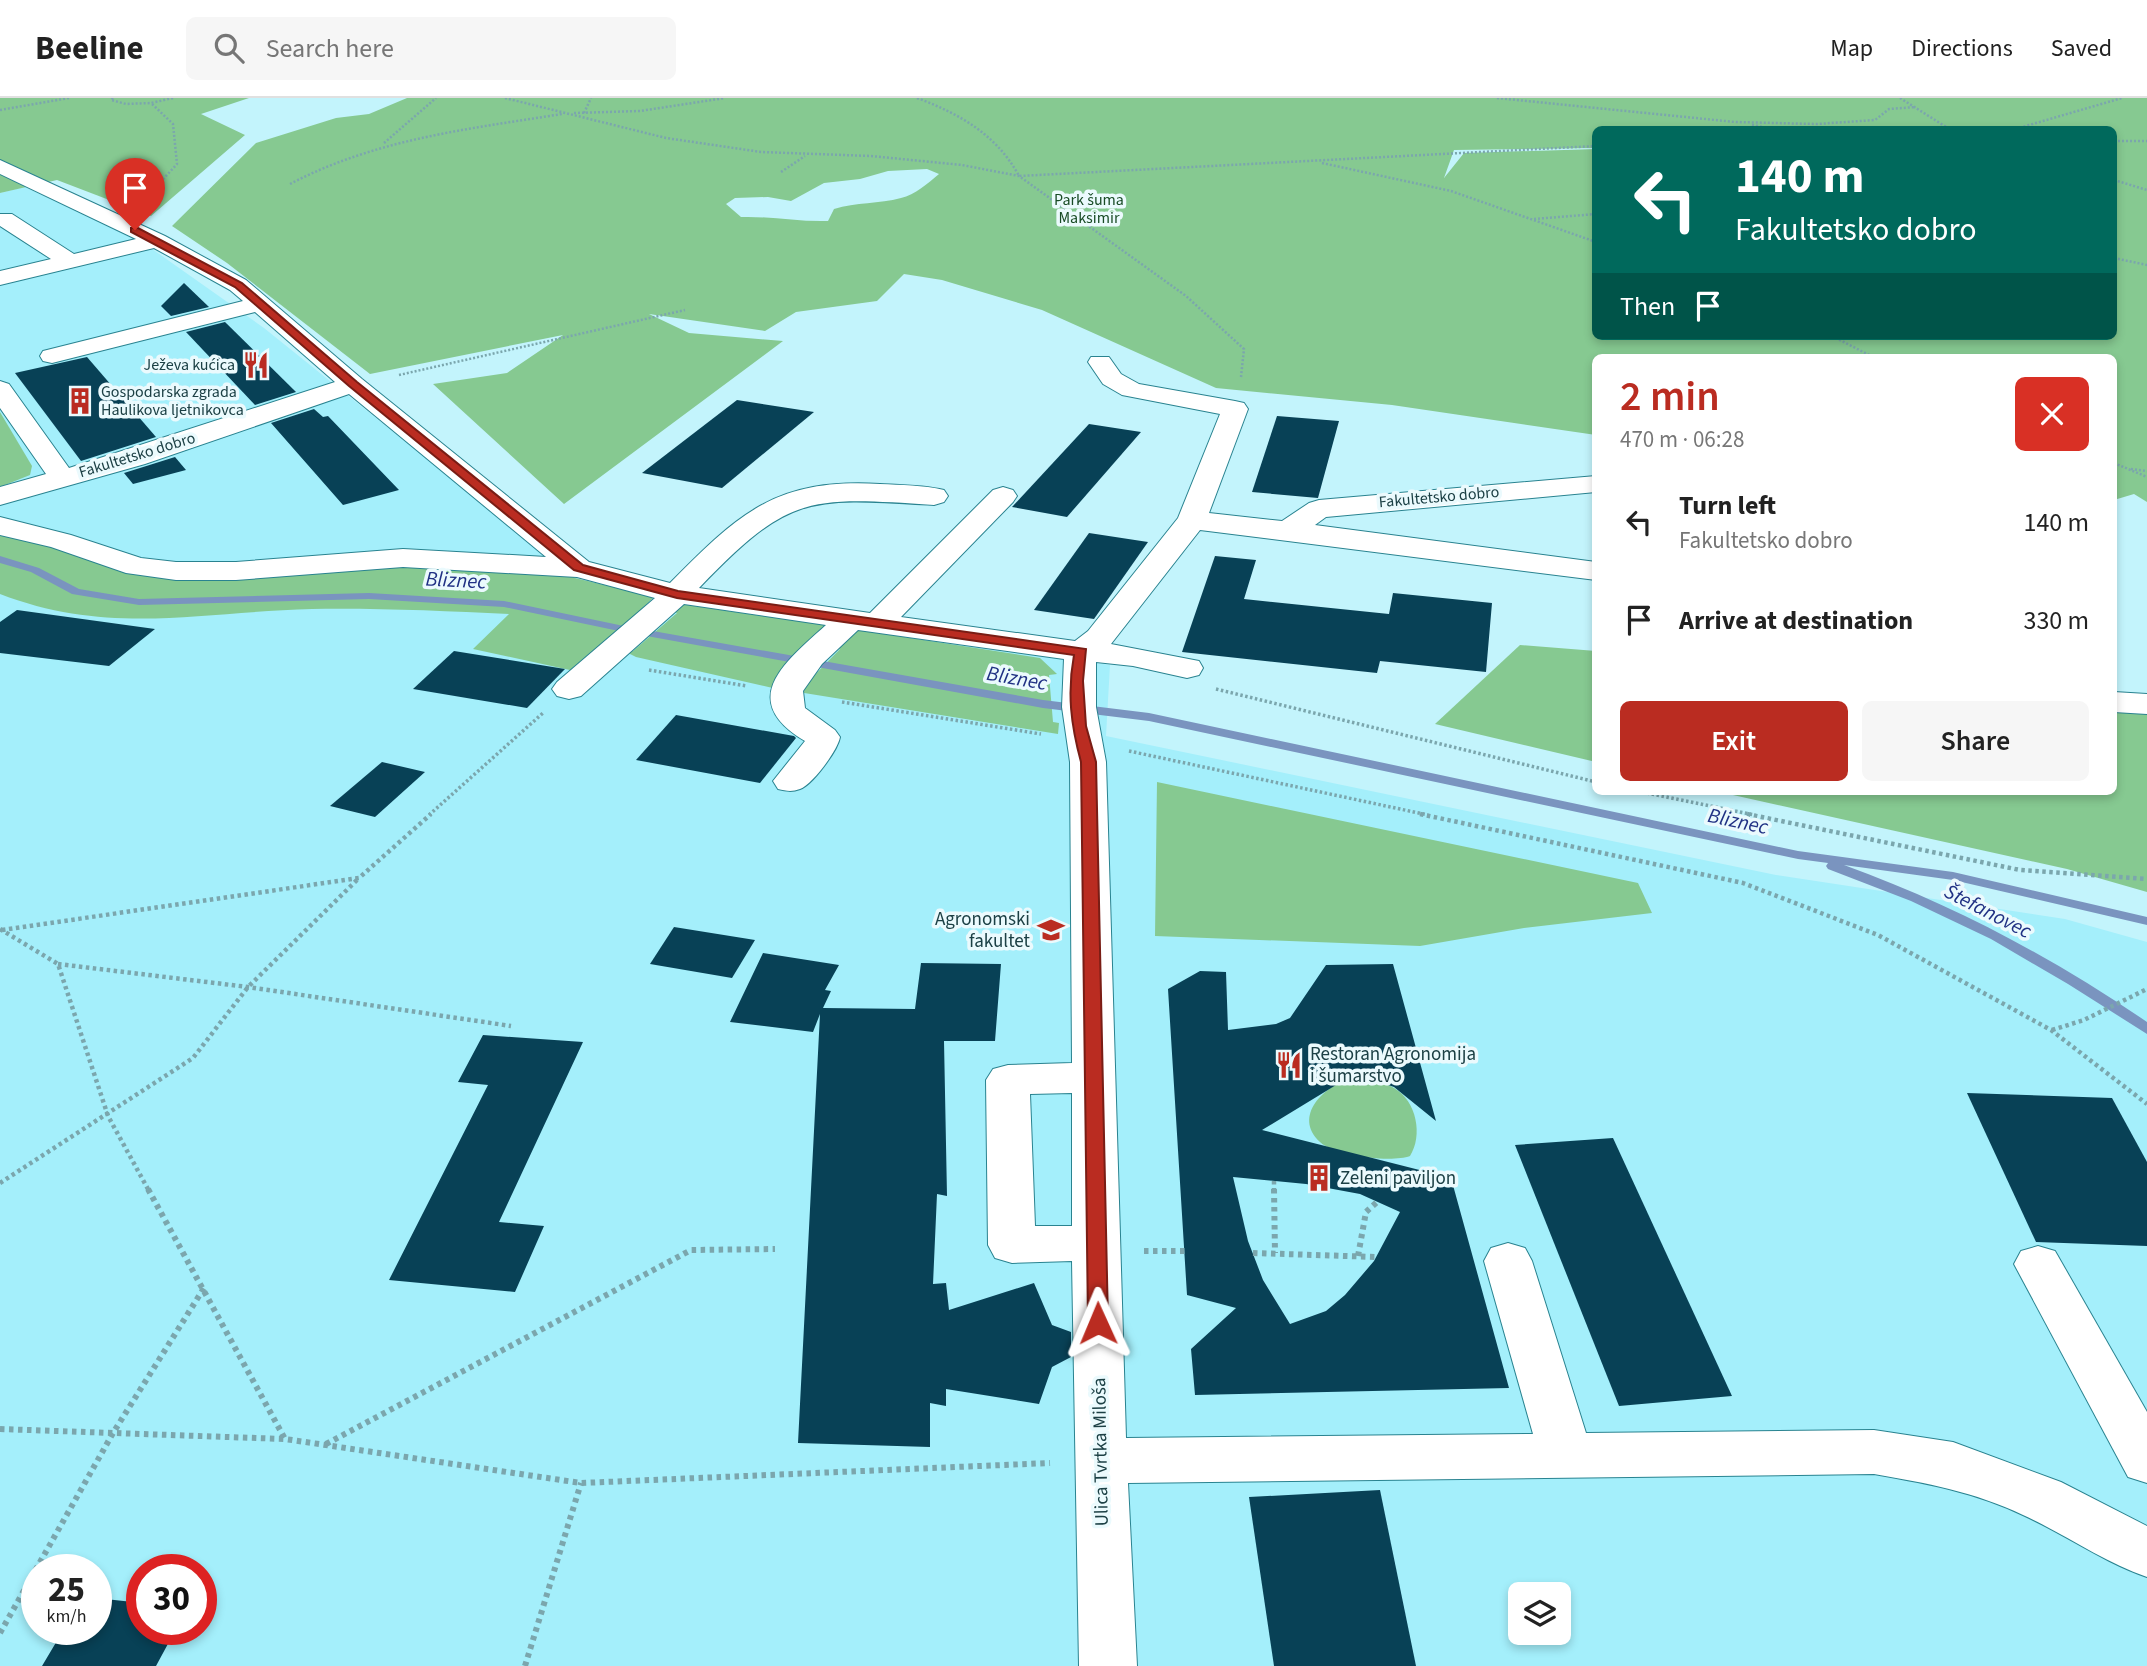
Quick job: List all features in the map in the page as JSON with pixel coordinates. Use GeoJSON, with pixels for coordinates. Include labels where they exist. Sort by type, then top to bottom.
{"type":"FeatureCollection","features":[{"type":"Feature","properties":{"kind":"street"},"geometry":{"type":"LineString","coordinates":[[0,166],[158,241],[238,285],[353,384],[578,568]]}},
{"type":"Feature","properties":{"kind":"street"},"geometry":{"type":"LineString","coordinates":[[4,219],[71,262]]}},
{"type":"Feature","properties":{"kind":"street"},"geometry":{"type":"LineString","coordinates":[[0,278],[158,241]]}},
{"type":"Feature","properties":{"kind":"street"},"geometry":{"type":"LineString","coordinates":[[52,356],[260,304]]}},
{"type":"Feature","properties":{"kind":"street"},"geometry":{"type":"LineString","coordinates":[[1079,667],[1192,520],[1235,409],[1131,390],[1112,379],[1100,362]]}},
{"type":"Feature","properties":{"kind":"street","name":"Fakultetsko dobro"},"geometry":{"type":"LineString","coordinates":[[0,496],[135,458],[353,384]]}},
{"type":"Feature","properties":{"kind":"street"},"geometry":{"type":"LineString","coordinates":[[0,389],[62,478]]}},
{"type":"Feature","properties":{"kind":"street","name":"Fakultetsko dobro"},"geometry":{"type":"LineString","coordinates":[[1288,530],[1319,509],[1592,484]]}},
{"type":"Feature","properties":{"kind":"street"},"geometry":{"type":"LineString","coordinates":[[569,689],[668,602],[740,533],[773,508],[802,497],[833,493],[934,496]]}},
{"type":"Feature","properties":{"kind":"street"},"geometry":{"type":"LineString","coordinates":[[792,781],[821,746],[823,737],[799,723],[785,701],[791,684],[821,648],[864,622],[1003,496]]}},
{"type":"Feature","properties":{"kind":"street"},"geometry":{"type":"LineString","coordinates":[[1192,520],[1592,570]]}},
{"type":"Feature","properties":{"kind":"street"},"geometry":{"type":"LineString","coordinates":[[0,526],[61,541],[137,567],[176,571],[236,571],[310,562],[403,558],[578,568],[668,602],[864,622],[1079,667],[1133,656],[1187,668]]}},
{"type":"Feature","properties":{"kind":"street","name":"Ulica Tvrtka Miloša"},"geometry":{"type":"LineString","coordinates":[[1079,667],[1081,734],[1088,762],[1094,1077],[1115,1247],[1100,1461],[1108,1666]]}},
{"type":"Feature","properties":{"kind":"street"},"geometry":{"type":"LineString","coordinates":[[2117,702],[2147,704]]}},
{"type":"Feature","properties":{"kind":"street"},"geometry":{"type":"LineString","coordinates":[[1094,1077],[1007,1080],[1012,1245],[1115,1247]]}},
{"type":"Feature","properties":{"kind":"street"},"geometry":{"type":"LineString","coordinates":[[1508,1262],[1566,1455]]}},
{"type":"Feature","properties":{"kind":"street"},"geometry":{"type":"LineString","coordinates":[[2038,1264],[2147,1461]]}},
{"type":"Feature","properties":{"kind":"street"},"geometry":{"type":"LineString","coordinates":[[1100,1461],[1874,1452],[1940,1463],[2042,1498],[2147,1553]]}},
{"type":"Feature","properties":{"kind":"path"},"geometry":{"type":"LineString","coordinates":[[0,110],[69,98]]}},
{"type":"Feature","properties":{"kind":"path"},"geometry":{"type":"LineString","coordinates":[[113,98],[111,100],[117,103],[130,105],[173,98]]}},
{"type":"Feature","properties":{"kind":"path"},"geometry":{"type":"LineString","coordinates":[[382,144],[436,98]]}},
{"type":"Feature","properties":{"kind":"path"},"geometry":{"type":"LineString","coordinates":[[505,98],[666,138],[806,156],[884,158],[962,165],[1019,176],[1592,146]]}},
{"type":"Feature","properties":{"kind":"path"},"geometry":{"type":"LineString","coordinates":[[584,113],[591,98]]}},
{"type":"Feature","properties":{"kind":"path"},"geometry":{"type":"LineString","coordinates":[[290,184],[315,169],[382,144],[565,113],[640,111],[726,98]]}},
{"type":"Feature","properties":{"kind":"path"},"geometry":{"type":"LineString","coordinates":[[917,98],[937,105],[970,125],[1005,152],[1019,176],[1186,296],[1244,349],[1235,409]]}},
{"type":"Feature","properties":{"kind":"path"},"geometry":{"type":"LineString","coordinates":[[1497,98],[1757,126]]}},
{"type":"Feature","properties":{"kind":"path"},"geometry":{"type":"LineString","coordinates":[[1900,98],[1945,126]]}},
{"type":"Feature","properties":{"kind":"path"},"geometry":{"type":"LineString","coordinates":[[2027,126],[2089,110],[2122,98]]}},
{"type":"Feature","properties":{"kind":"path"},"geometry":{"type":"LineString","coordinates":[[112,220],[139,206],[177,164],[173,124],[151,103]]}},
{"type":"Feature","properties":{"kind":"path"},"geometry":{"type":"LineString","coordinates":[[1735,122],[1840,124],[1875,120],[1889,109],[1916,107]]}},
{"type":"Feature","properties":{"kind":"path"},"geometry":{"type":"LineString","coordinates":[[2117,141],[2147,141]]}},
{"type":"Feature","properties":{"kind":"path"},"geometry":{"type":"LineString","coordinates":[[781,172],[806,156]]}},
{"type":"Feature","properties":{"kind":"path"},"geometry":{"type":"LineString","coordinates":[[1313,161],[1418,182],[1592,241]]}},
{"type":"Feature","properties":{"kind":"path"},"geometry":{"type":"LineString","coordinates":[[2117,181],[2147,190]]}},
{"type":"Feature","properties":{"kind":"path"},"geometry":{"type":"LineString","coordinates":[[1531,219],[1592,214]]}},
{"type":"Feature","properties":{"kind":"path"},"geometry":{"type":"LineString","coordinates":[[2117,259],[2147,265]]}},
{"type":"Feature","properties":{"kind":"path"},"geometry":{"type":"LineString","coordinates":[[353,384],[685,310]]}},
{"type":"Feature","properties":{"kind":"path"},"geometry":{"type":"LineString","coordinates":[[1840,340],[1867,354]]}},
{"type":"Feature","properties":{"kind":"path"},"geometry":{"type":"LineString","coordinates":[[2117,465],[2147,477]]}},
{"type":"Feature","properties":{"kind":"path"},"geometry":{"type":"LineString","coordinates":[[2121,467],[2147,471]]}},
{"type":"Feature","properties":{"kind":"path"},"geometry":{"type":"LineString","coordinates":[[608,655],[1081,734],[1743,883],[1878,935],[2051,1030],[2147,1104]]}},
{"type":"Feature","properties":{"kind":"path"},"geometry":{"type":"LineString","coordinates":[[1187,668],[1196,684],[1592,781]]}},
{"type":"Feature","properties":{"kind":"path"},"geometry":{"type":"LineString","coordinates":[[0,1183],[108,1116],[193,1058],[248,987],[359,878],[569,689]]}},
{"type":"Feature","properties":{"kind":"path"},"geometry":{"type":"LineString","coordinates":[[1656,795],[2020,870],[2147,879]]}},
{"type":"Feature","properties":{"kind":"path"},"geometry":{"type":"LineString","coordinates":[[1,929],[359,878]]}},
{"type":"Feature","properties":{"kind":"path"},"geometry":{"type":"LineString","coordinates":[[1,929],[58,964],[248,987],[511,1026]]}},
{"type":"Feature","properties":{"kind":"path"},"geometry":{"type":"LineString","coordinates":[[58,964],[108,1116],[285,1439]]}},
{"type":"Feature","properties":{"kind":"path"},"geometry":{"type":"LineString","coordinates":[[2051,1030],[2084,1020],[2144,990]]}},
{"type":"Feature","properties":{"kind":"path"},"geometry":{"type":"LineString","coordinates":[[1274,1181],[1275,1253]]}},
{"type":"Feature","properties":{"kind":"path"},"geometry":{"type":"LineString","coordinates":[[1358,1256],[1366,1212],[1377,1202]]}},
{"type":"Feature","properties":{"kind":"path"},"geometry":{"type":"LineString","coordinates":[[1115,1247],[1185,1251]]}},
{"type":"Feature","properties":{"kind":"path"},"geometry":{"type":"LineString","coordinates":[[325,1444],[691,1251],[775,1249]]}},
{"type":"Feature","properties":{"kind":"path"},"geometry":{"type":"LineString","coordinates":[[1253,1253],[1377,1256]]}},
{"type":"Feature","properties":{"kind":"path"},"geometry":{"type":"LineString","coordinates":[[0,1633],[113,1433],[204,1288]]}},
{"type":"Feature","properties":{"kind":"path"},"geometry":{"type":"LineString","coordinates":[[0,1429],[285,1439],[581,1483],[1100,1461]]}},
{"type":"Feature","properties":{"kind":"path"},"geometry":{"type":"LineString","coordinates":[[525,1666],[581,1483]]}},
{"type":"Feature","properties":{"kind":"shaded area","name":"Agronomski fakultet"},"geometry":{"type":"Polygon","coordinates":[[[25,187],[138,239],[264,328],[575,578],[694,606],[1110,665],[1106,736],[1776,875],[2065,919],[2147,942],[2147,1666],[0,1666],[0,193],[25,187]]]}},
{"type":"Feature","properties":{"kind":"green space"},"geometry":{"type":"Polygon","coordinates":[[[0,98],[249,98],[201,114],[245,135],[151,216],[57,180],[0,193],[0,98]]]}},
{"type":"Feature","properties":{"kind":"green space","name":"Park šuma Maksimir"},"geometry":{"type":"Polygon","coordinates":[[[407,98],[2147,98],[2147,502],[2134,494],[2117,499],[2117,354],[1592,354],[1592,434],[1392,405],[1216,388],[1042,310],[942,280],[904,274],[877,301],[796,312],[765,331],[649,314],[689,333],[783,341],[564,504],[433,384],[507,373],[563,335],[370,374],[227,263],[172,226],[256,143],[336,118],[369,114],[407,98]],[[927,169],[888,171],[860,179],[824,183],[791,201],[768,197],[735,198],[726,204],[741,217],[828,221],[834,209],[906,196],[939,174],[927,169]]]}},
{"type":"Feature","properties":{"kind":"green space"},"geometry":{"type":"Polygon","coordinates":[[[0,412],[32,466],[30,475],[0,487],[0,412]]]}},
{"type":"Feature","properties":{"kind":"green space"},"geometry":{"type":"Polygon","coordinates":[[[0,530],[131,570],[373,561],[568,573],[575,578],[654,597],[579,672],[473,649],[509,614],[312,609],[193,617],[117,618],[40,607],[0,594],[0,530]]]}},
{"type":"Feature","properties":{"kind":"green space"},"geometry":{"type":"Polygon","coordinates":[[[681,603],[832,626],[777,689],[636,657],[626,652],[633,651],[677,613],[671,611],[681,603]]]}},
{"type":"Feature","properties":{"kind":"green space"},"geometry":{"type":"Polygon","coordinates":[[[852,629],[1040,658],[1057,674],[1049,675],[1053,722],[1059,723],[1058,734],[798,692],[840,649],[833,647],[852,629]]]}},
{"type":"Feature","properties":{"kind":"green space"},"geometry":{"type":"Polygon","coordinates":[[[1520,645],[1592,651],[1592,761],[1435,724],[1520,645]]]}},
{"type":"Feature","properties":{"kind":"green space"},"geometry":{"type":"Polygon","coordinates":[[[2117,700],[2147,708],[2147,892],[2067,869],[1733,795],[2117,795],[2117,700]]]}},
{"type":"Feature","properties":{"kind":"green space"},"geometry":{"type":"Polygon","coordinates":[[[1157,782],[1638,883],[1652,913],[1524,928],[1420,946],[1155,936],[1157,782]]]}},
{"type":"Feature","properties":{"kind":"green space"},"geometry":{"type":"Polygon","coordinates":[[[1351,1079],[1389,1085],[1408,1101],[1417,1129],[1410,1156],[1390,1159],[1350,1154],[1327,1147],[1312,1132],[1309,1122],[1315,1103],[1331,1088],[1351,1079]]]}},
{"type":"Feature","properties":{"kind":"building"},"geometry":{"type":"Polygon","coordinates":[[[184,283],[209,307],[171,316],[161,306],[184,283]]]}},
{"type":"Feature","properties":{"kind":"building"},"geometry":{"type":"Polygon","coordinates":[[[225,322],[296,392],[255,405],[186,332],[225,322]]]}},
{"type":"Feature","properties":{"kind":"building"},"geometry":{"type":"Polygon","coordinates":[[[87,357],[156,437],[81,461],[15,373],[87,357]]]}},
{"type":"Feature","properties":{"kind":"building"},"geometry":{"type":"Polygon","coordinates":[[[737,400],[814,412],[722,488],[642,473],[737,400]]]}},
{"type":"Feature","properties":{"kind":"building"},"geometry":{"type":"Polygon","coordinates":[[[314,409],[323,417],[328,416],[399,490],[343,505],[271,423],[314,409]]]}},
{"type":"Feature","properties":{"kind":"building"},"geometry":{"type":"Polygon","coordinates":[[[1277,416],[1339,421],[1318,498],[1252,492],[1277,416]]]}},
{"type":"Feature","properties":{"kind":"building"},"geometry":{"type":"Polygon","coordinates":[[[1089,424],[1141,432],[1067,517],[1012,507],[1089,424]]]}},
{"type":"Feature","properties":{"kind":"building"},"geometry":{"type":"Polygon","coordinates":[[[175,457],[186,470],[133,484],[124,473],[175,457]]]}},
{"type":"Feature","properties":{"kind":"building"},"geometry":{"type":"Polygon","coordinates":[[[1089,533],[1148,542],[1094,619],[1034,610],[1089,533]]]}},
{"type":"Feature","properties":{"kind":"building"},"geometry":{"type":"Polygon","coordinates":[[[1215,556],[1256,560],[1244,599],[1389,614],[1393,593],[1492,603],[1486,672],[1380,661],[1377,673],[1182,652],[1215,556]]]}},
{"type":"Feature","properties":{"kind":"building"},"geometry":{"type":"Polygon","coordinates":[[[17,610],[155,629],[109,666],[0,653],[0,622],[17,610]]]}},
{"type":"Feature","properties":{"kind":"building"},"geometry":{"type":"Polygon","coordinates":[[[454,651],[565,669],[527,708],[413,689],[454,651]]]}},
{"type":"Feature","properties":{"kind":"building"},"geometry":{"type":"Polygon","coordinates":[[[676,715],[796,738],[760,783],[636,760],[676,715]]]}},
{"type":"Feature","properties":{"kind":"building"},"geometry":{"type":"Polygon","coordinates":[[[382,762],[425,772],[375,817],[330,806],[382,762]]]}},
{"type":"Feature","properties":{"kind":"building"},"geometry":{"type":"Polygon","coordinates":[[[674,927],[755,940],[732,978],[650,964],[674,927]]]}},
{"type":"Feature","properties":{"kind":"building"},"geometry":{"type":"Polygon","coordinates":[[[763,953],[839,965],[825,990],[831,991],[823,1008],[915,1009],[921,963],[1001,964],[995,1041],[944,1041],[947,1196],[937,1194],[933,1284],[946,1283],[949,1310],[1034,1283],[1052,1325],[1071,1332],[1071,1357],[1052,1367],[1039,1404],[946,1389],[946,1406],[930,1403],[930,1447],[798,1443],[820,1014],[813,1032],[730,1022],[763,953]]]}},
{"type":"Feature","properties":{"kind":"building","name":"Zeleni paviljon"},"geometry":{"type":"Polygon","coordinates":[[[1393,964],[1436,1121],[1394,1087],[1377,1081],[1351,1079],[1341,1082],[1262,1130],[1451,1178],[1509,1388],[1195,1395],[1191,1349],[1236,1308],[1187,1295],[1168,989],[1200,971],[1226,972],[1228,1030],[1276,1024],[1290,1018],[1326,965],[1393,964]],[[1233,1177],[1248,1241],[1263,1280],[1290,1324],[1326,1311],[1345,1295],[1374,1261],[1400,1212],[1360,1194],[1306,1184],[1233,1177]]]}},
{"type":"Feature","properties":{"kind":"building"},"geometry":{"type":"Polygon","coordinates":[[[483,1035],[583,1042],[499,1222],[544,1226],[515,1292],[389,1280],[488,1085],[458,1082],[483,1035]]]}},
{"type":"Feature","properties":{"kind":"building"},"geometry":{"type":"Polygon","coordinates":[[[1967,1093],[2112,1098],[2147,1162],[2147,1246],[2036,1242],[1967,1093]]]}},
{"type":"Feature","properties":{"kind":"building"},"geometry":{"type":"Polygon","coordinates":[[[1613,1138],[1732,1396],[1619,1406],[1515,1145],[1613,1138]]]}},
{"type":"Feature","properties":{"kind":"building"},"geometry":{"type":"Polygon","coordinates":[[[1380,1490],[1416,1666],[1274,1666],[1249,1497],[1380,1490]]]}},
{"type":"Feature","properties":{"kind":"building"},"geometry":{"type":"Polygon","coordinates":[[[112,1600],[126,1601],[126,1645],[167,1645],[156,1666],[42,1666],[54,1645],[112,1645],[112,1600]]]}},
{"type":"Feature","properties":{"kind":"waterway","name":"Bliznec"},"geometry":{"type":"LineString","coordinates":[[0,559],[35,570],[76,592],[139,602],[369,596],[504,604],[619,628],[1043,704],[1149,717],[1798,855],[1953,876],[2147,921]]}},
{"type":"Feature","properties":{"kind":"waterway","name":"Štefanovec"},"geometry":{"type":"LineString","coordinates":[[1833,866],[1916,898],[1996,936],[2073,980],[2147,1029]]}},
{"type":"Feature","properties":{"kind":"place","name":"Ježeva kućica"},"geometry":{"type":"Point","coordinates":[256,365]}},
{"type":"Feature","properties":{"kind":"place","name":"Gospodarska zgrada Haulikova ljetnikovca"},"geometry":{"type":"Point","coordinates":[80,401]}},
{"type":"Feature","properties":{"kind":"place","name":"Agronomski fakultet"},"geometry":{"type":"Point","coordinates":[1051,930]}},
{"type":"Feature","properties":{"kind":"place","name":"Restoran Agronomija i šumarstvo"},"geometry":{"type":"Point","coordinates":[1289,1065]}},
{"type":"Feature","properties":{"kind":"place","name":"Zeleni paviljon"},"geometry":{"type":"Point","coordinates":[1319,1178]}},
{"type":"Feature","properties":{"kind":"route"},"geometry":{"type":"LineString","coordinates":[[135,230],[238,285],[353,384],[578,568],[677,594],[1081,652],[1076,681],[1079,726],[1088,762],[1098,1323]]}}]}
